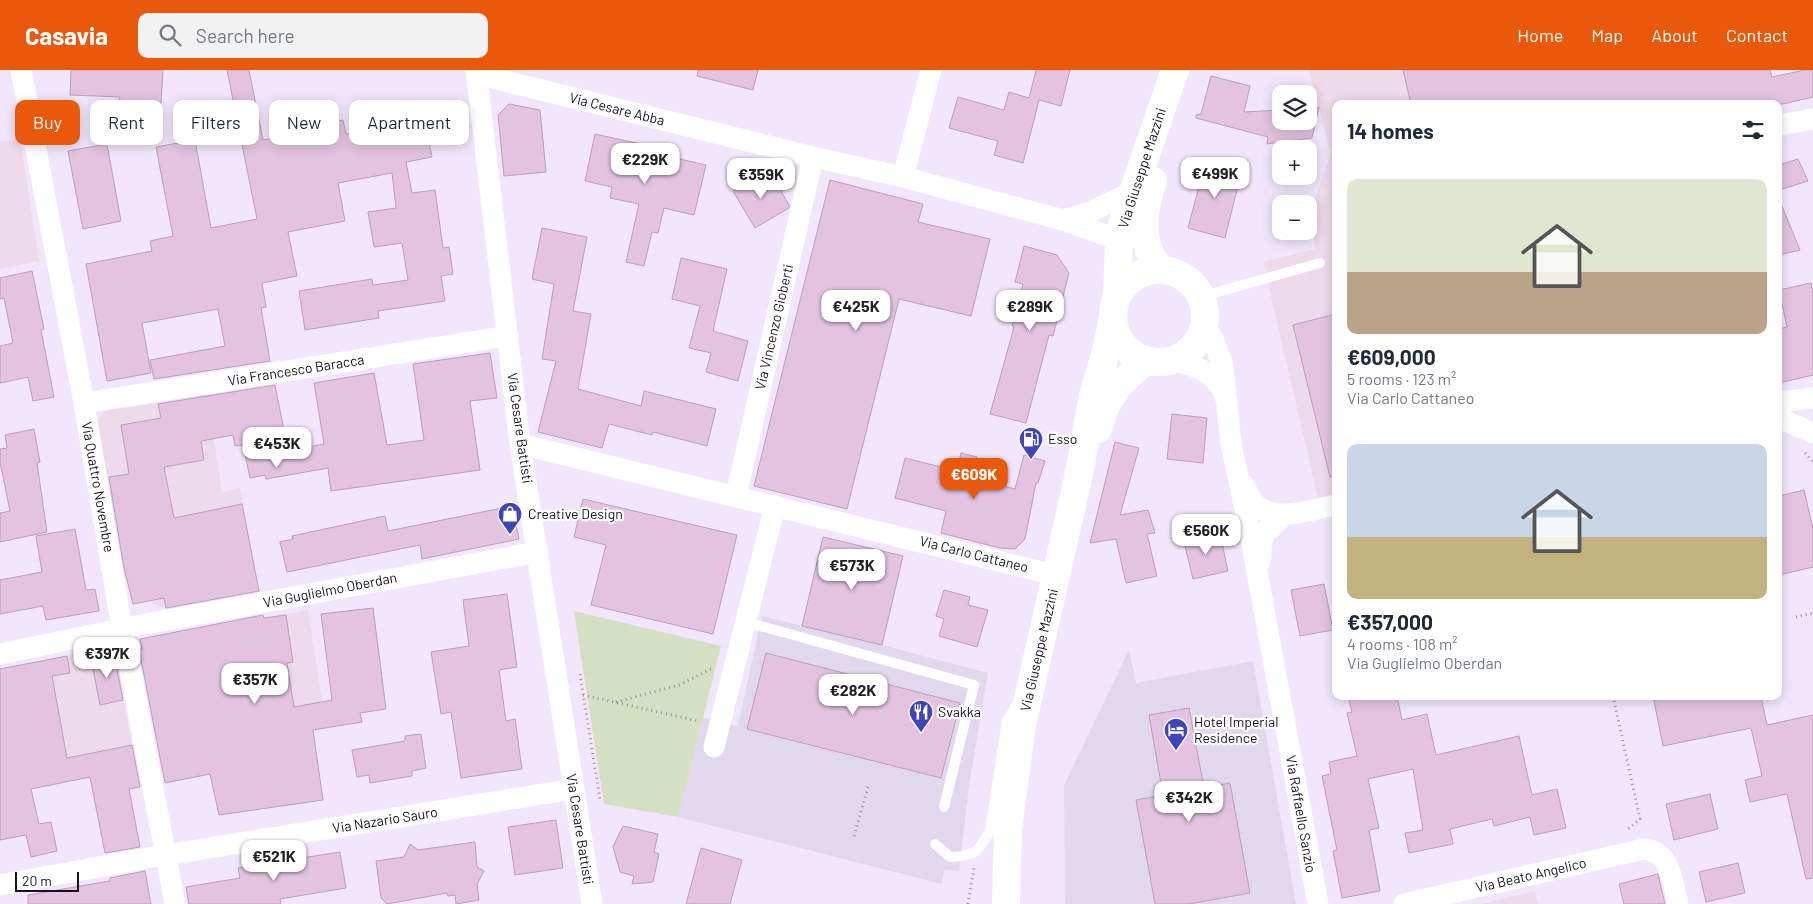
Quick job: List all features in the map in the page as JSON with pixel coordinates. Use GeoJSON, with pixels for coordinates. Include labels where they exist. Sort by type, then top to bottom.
{"type":"FeatureCollection","features":[{"type":"Feature","properties":{"kind":"main road","name":"Via Giuseppe Mazzini"},"geometry":{"type":"LineString","coordinates":[[1006,904],[1008,828],[1022,725],[1079,474],[1093,395],[1109,340],[1115,307],[1119,240],[1122,224],[1175,70]]}},
{"type":"Feature","properties":{"kind":"main road","name":"Via Giuseppe Mazzini"},"geometry":{"type":"LineString","coordinates":[[1163,270],[1156,264],[1148,246],[1144,217],[1148,194],[1176,102],[1183,70]]}},
{"type":"Feature","properties":{"kind":"main road"},"geometry":{"type":"LineString","coordinates":[[1163,270],[1176,273],[1188,280],[1200,296],[1204,310],[1204,325],[1201,335],[1192,348],[1182,356],[1158,360],[1133,354],[1122,344],[1115,330],[1115,307],[1126,283],[1138,275],[1149,271],[1163,270]]}},
{"type":"Feature","properties":{"kind":"main road","name":"Via Giuseppe Mazzini"},"geometry":{"type":"LineString","coordinates":[[1079,474],[1092,448],[1105,407],[1119,385],[1158,360]]}},
{"type":"Feature","properties":{"kind":"main road","name":"Via Giuseppe Mazzini"},"geometry":{"type":"LineString","coordinates":[[987,904],[1008,828]]}},
{"type":"Feature","properties":{"kind":"street","name":"Via Quattro Novembre"},"geometry":{"type":"LineString","coordinates":[[21,70],[175,904]]}},
{"type":"Feature","properties":{"kind":"street"},"geometry":{"type":"LineString","coordinates":[[904,177],[930,70]]}},
{"type":"Feature","properties":{"kind":"street","name":"Via Cesare Abba"},"geometry":{"type":"LineString","coordinates":[[476,72],[813,157],[904,177],[1062,220],[1119,240]]}},
{"type":"Feature","properties":{"kind":"street","name":"Via Cesare Battisti"},"geometry":{"type":"LineString","coordinates":[[476,72],[520,444],[592,904]]}},
{"type":"Feature","properties":{"kind":"street"},"geometry":{"type":"LineString","coordinates":[[1782,125],[1813,119]]}},
{"type":"Feature","properties":{"kind":"street","name":"Via Vincenzo Gioberti"},"geometry":{"type":"LineString","coordinates":[[736,496],[813,157]]}},
{"type":"Feature","properties":{"kind":"street"},"geometry":{"type":"LineString","coordinates":[[1062,220],[1090,212],[1132,192]]}},
{"type":"Feature","properties":{"kind":"street","name":"Via Raffaello Sanzio"},"geometry":{"type":"LineString","coordinates":[[1204,325],[1213,339],[1223,366],[1231,444],[1238,471],[1318,904]]}},
{"type":"Feature","properties":{"kind":"street","name":"Via Francesco Baracca"},"geometry":{"type":"LineString","coordinates":[[84,403],[508,336]]}},
{"type":"Feature","properties":{"kind":"street","name":"Via Raffaello Sanzio"},"geometry":{"type":"LineString","coordinates":[[1158,360],[1194,365],[1208,373],[1221,388],[1226,400]]}},
{"type":"Feature","properties":{"kind":"street"},"geometry":{"type":"LineString","coordinates":[[1782,402],[1813,398]]}},
{"type":"Feature","properties":{"kind":"street"},"geometry":{"type":"LineString","coordinates":[[1782,419],[1813,433]]}},
{"type":"Feature","properties":{"kind":"street","name":"Via Carlo Cattaneo"},"geometry":{"type":"LineString","coordinates":[[520,444],[1055,575]]}},
{"type":"Feature","properties":{"kind":"street"},"geometry":{"type":"LineString","coordinates":[[1238,471],[1254,503],[1267,511],[1284,515],[1332,505]]}},
{"type":"Feature","properties":{"kind":"street"},"geometry":{"type":"LineString","coordinates":[[714,747],[775,506]]}},
{"type":"Feature","properties":{"kind":"street","name":"Via Raffaello Sanzio"},"geometry":{"type":"LineString","coordinates":[[1258,577],[1262,540],[1267,530],[1284,515]]}},
{"type":"Feature","properties":{"kind":"street","name":"Via Guglielmo Oberdan"},"geometry":{"type":"LineString","coordinates":[[0,654],[123,629],[538,552]]}},
{"type":"Feature","properties":{"kind":"street","name":"Via Nazario Sauro"},"geometry":{"type":"LineString","coordinates":[[0,885],[574,789]]}},
{"type":"Feature","properties":{"kind":"street","name":"Via Beato Angelico"},"geometry":{"type":"LineString","coordinates":[[1404,904],[1644,849],[1657,853],[1668,864],[1678,904]]}},
{"type":"Feature","properties":{"kind":"lane"},"geometry":{"type":"LineString","coordinates":[[1200,296],[1320,263]]}},
{"type":"Feature","properties":{"kind":"lane"},"geometry":{"type":"LineString","coordinates":[[746,622],[974,685],[944,807]]}},
{"type":"Feature","properties":{"kind":"lane"},"geometry":{"type":"LineString","coordinates":[[935,844],[950,857],[968,856],[981,846],[990,831],[1007,720],[1033,678]]}},
{"type":"Feature","properties":{"kind":"path"},"geometry":{"type":"LineString","coordinates":[[1796,617],[1813,613]]}},
{"type":"Feature","properties":{"kind":"path"},"geometry":{"type":"LineString","coordinates":[[615,702],[679,685],[737,657]]}},
{"type":"Feature","properties":{"kind":"path"},"geometry":{"type":"LineString","coordinates":[[558,689],[719,726]]}},
{"type":"Feature","properties":{"kind":"path"},"geometry":{"type":"LineString","coordinates":[[1614,700],[1640,819],[1630,829],[1621,831]]}},
{"type":"Feature","properties":{"kind":"path"},"geometry":{"type":"LineString","coordinates":[[854,836],[868,787]]}},
{"type":"Feature","properties":{"kind":"shaded area"},"geometry":{"type":"Polygon","coordinates":[[[1309,70],[1770,70],[1778,100],[1332,100],[1332,495],[1318,498],[1263,262],[1316,249],[1314,240],[1317,240],[1316,195],[1331,154],[1317,101],[1317,85],[1313,85],[1309,70]]]}},
{"type":"Feature","properties":{"kind":"shaded area"},"geometry":{"type":"Polygon","coordinates":[[[15,140],[15,145],[21,145],[39,261],[0,269],[0,142],[15,140]]]}},
{"type":"Feature","properties":{"kind":"shaded area"},"geometry":{"type":"Polygon","coordinates":[[[207,394],[222,492],[240,488],[259,592],[166,609],[149,601],[133,604],[115,529],[96,421],[105,411],[207,394]]]}},
{"type":"Feature","properties":{"kind":"shaded area"},"geometry":{"type":"Polygon","coordinates":[[[308,610],[326,728],[220,745],[200,629],[308,610]]]}},
{"type":"Feature","properties":{"kind":"shaded area"},"geometry":{"type":"Polygon","coordinates":[[[762,616],[988,673],[969,786],[959,871],[944,870],[942,884],[678,817],[703,718],[738,726],[762,616]]]}},
{"type":"Feature","properties":{"kind":"shaded area"},"geometry":{"type":"Polygon","coordinates":[[[114,646],[136,768],[0,795],[0,669],[114,646]]]}},
{"type":"Feature","properties":{"kind":"shaded area"},"geometry":{"type":"Polygon","coordinates":[[[1129,650],[1136,683],[1253,661],[1296,904],[1065,904],[1064,785],[1129,650]]]}},
{"type":"Feature","properties":{"kind":"shaded area"},"geometry":{"type":"Polygon","coordinates":[[[1535,891],[1538,904],[1481,904],[1535,891]]]}},
{"type":"Feature","properties":{"kind":"green space"},"geometry":{"type":"Polygon","coordinates":[[[574,611],[721,646],[678,817],[604,804],[574,611]]]}},
{"type":"Feature","properties":{"kind":"building"},"geometry":{"type":"Polygon","coordinates":[[[71,70],[163,70],[161,100],[119,100],[120,97],[70,95],[71,70]]]}},
{"type":"Feature","properties":{"kind":"building"},"geometry":{"type":"Polygon","coordinates":[[[227,70],[249,70],[255,100],[233,100],[227,70]]]}},
{"type":"Feature","properties":{"kind":"building"},"geometry":{"type":"Polygon","coordinates":[[[698,70],[758,70],[753,90],[697,76],[698,70]]]}},
{"type":"Feature","properties":{"kind":"building"},"geometry":{"type":"Polygon","coordinates":[[[1036,70],[1070,70],[1061,106],[1039,100],[1023,163],[994,155],[998,141],[949,128],[958,97],[1004,110],[1009,92],[1029,98],[1036,70]]]}},
{"type":"Feature","properties":{"kind":"building"},"geometry":{"type":"Polygon","coordinates":[[[1403,70],[1770,70],[1772,77],[1813,70],[1813,97],[1783,104],[1782,100],[1410,100],[1403,70]]]}},
{"type":"Feature","properties":{"kind":"building"},"geometry":{"type":"Polygon","coordinates":[[[1211,76],[1250,86],[1244,112],[1272,110],[1272,130],[1314,130],[1312,138],[1272,140],[1272,143],[1267,144],[1268,137],[1196,118],[1196,115],[1201,114],[1211,76]]]}},
{"type":"Feature","properties":{"kind":"building"},"geometry":{"type":"Polygon","coordinates":[[[509,104],[540,110],[546,172],[504,176],[498,115],[509,104]]]}},
{"type":"Feature","properties":{"kind":"building"},"geometry":{"type":"Polygon","coordinates":[[[259,120],[263,140],[269,139],[269,145],[339,145],[339,121],[343,120],[346,134],[349,133],[349,145],[430,145],[432,157],[406,162],[412,193],[435,190],[443,248],[449,247],[453,274],[441,276],[445,301],[378,311],[379,318],[305,330],[299,291],[372,279],[373,285],[408,280],[402,243],[374,247],[368,212],[396,208],[392,173],[338,183],[345,221],[288,232],[297,276],[262,283],[266,307],[261,308],[270,361],[154,379],[150,360],[225,346],[218,309],[142,323],[151,373],[107,381],[86,264],[152,251],[150,241],[173,236],[156,147],[173,144],[196,145],[211,228],[257,219],[242,145],[259,145],[259,120]]]}},
{"type":"Feature","properties":{"kind":"building"},"geometry":{"type":"Polygon","coordinates":[[[595,134],[650,146],[649,152],[706,165],[694,215],[664,208],[658,233],[652,232],[644,266],[626,262],[639,204],[610,198],[612,187],[585,181],[595,134]]]}},
{"type":"Feature","properties":{"kind":"building"},"geometry":{"type":"Polygon","coordinates":[[[107,145],[121,221],[83,229],[68,151],[107,145]]]}},
{"type":"Feature","properties":{"kind":"building"},"geometry":{"type":"Polygon","coordinates":[[[1798,159],[1808,181],[1782,189],[1782,164],[1798,159]]]}},
{"type":"Feature","properties":{"kind":"building"},"geometry":{"type":"Polygon","coordinates":[[[1206,160],[1242,170],[1225,238],[1188,228],[1206,160]]]}},
{"type":"Feature","properties":{"kind":"building"},"geometry":{"type":"Polygon","coordinates":[[[762,174],[767,183],[774,179],[789,208],[755,228],[733,191],[762,174]]]}},
{"type":"Feature","properties":{"kind":"building"},"geometry":{"type":"Polygon","coordinates":[[[830,180],[923,204],[918,222],[990,239],[971,316],[899,299],[847,509],[754,486],[830,180]]]}},
{"type":"Feature","properties":{"kind":"building"},"geometry":{"type":"Polygon","coordinates":[[[1782,206],[1800,250],[1782,254],[1782,206]]]}},
{"type":"Feature","properties":{"kind":"building"},"geometry":{"type":"Polygon","coordinates":[[[542,228],[587,237],[573,311],[591,314],[578,389],[641,406],[644,391],[716,409],[707,446],[653,432],[652,435],[609,424],[602,448],[538,432],[556,361],[542,359],[554,284],[532,279],[542,228]]]}},
{"type":"Feature","properties":{"kind":"building"},"geometry":{"type":"Polygon","coordinates":[[[1024,246],[1057,255],[1069,273],[1053,336],[1049,335],[1026,423],[990,414],[1014,327],[1012,326],[1023,284],[1015,282],[1024,246]]]}},
{"type":"Feature","properties":{"kind":"building"},"geometry":{"type":"Polygon","coordinates":[[[681,258],[727,269],[713,331],[748,341],[738,381],[706,372],[711,353],[689,348],[700,306],[672,299],[681,258]]]}},
{"type":"Feature","properties":{"kind":"building"},"geometry":{"type":"Polygon","coordinates":[[[32,271],[44,329],[41,330],[54,397],[33,401],[28,377],[0,383],[0,346],[13,343],[4,298],[0,299],[0,278],[32,271]]]}},
{"type":"Feature","properties":{"kind":"building"},"geometry":{"type":"Polygon","coordinates":[[[1811,283],[1813,292],[1813,375],[1782,382],[1782,328],[1787,327],[1782,304],[1782,289],[1811,283]]]}},
{"type":"Feature","properties":{"kind":"building"},"geometry":{"type":"Polygon","coordinates":[[[1332,315],[1332,477],[1330,477],[1293,325],[1332,315]]]}},
{"type":"Feature","properties":{"kind":"building"},"geometry":{"type":"Polygon","coordinates":[[[490,353],[497,398],[470,401],[480,470],[331,491],[328,468],[266,479],[265,475],[250,478],[243,445],[235,446],[233,435],[201,441],[204,460],[164,467],[174,518],[242,504],[259,591],[166,608],[164,598],[133,604],[124,568],[109,477],[129,474],[121,425],[161,418],[158,404],[275,385],[288,451],[324,444],[314,383],[374,373],[387,445],[424,440],[413,364],[490,353]]]}},
{"type":"Feature","properties":{"kind":"building"},"geometry":{"type":"Polygon","coordinates":[[[1172,414],[1207,418],[1203,463],[1167,459],[1172,414]]]}},
{"type":"Feature","properties":{"kind":"building"},"geometry":{"type":"Polygon","coordinates":[[[34,429],[40,462],[37,463],[47,532],[0,542],[0,513],[10,511],[0,462],[0,449],[7,448],[5,435],[34,429]]]}},
{"type":"Feature","properties":{"kind":"building"},"geometry":{"type":"Polygon","coordinates":[[[1115,442],[1139,448],[1120,515],[1148,510],[1155,533],[1147,534],[1157,576],[1126,583],[1116,539],[1090,543],[1115,442]]]}},
{"type":"Feature","properties":{"kind":"building"},"geometry":{"type":"Polygon","coordinates":[[[961,453],[977,457],[972,478],[1015,489],[1024,455],[1045,461],[1038,483],[1036,483],[1025,539],[1015,549],[1000,548],[941,533],[946,511],[895,498],[905,458],[957,471],[961,453]]]}},
{"type":"Feature","properties":{"kind":"building"},"geometry":{"type":"Polygon","coordinates":[[[1804,490],[1813,529],[1813,567],[1782,574],[1782,495],[1804,490]]]}},
{"type":"Feature","properties":{"kind":"building"},"geometry":{"type":"Polygon","coordinates":[[[583,499],[737,535],[713,634],[591,605],[606,545],[574,537],[583,499]]]}},
{"type":"Feature","properties":{"kind":"building"},"geometry":{"type":"Polygon","coordinates":[[[512,506],[519,539],[422,559],[420,545],[287,572],[280,542],[293,539],[292,536],[385,516],[388,531],[512,506]]]}},
{"type":"Feature","properties":{"kind":"building"},"geometry":{"type":"Polygon","coordinates":[[[75,529],[86,590],[95,589],[99,611],[46,620],[43,606],[0,614],[0,580],[42,572],[36,536],[75,529]]]}},
{"type":"Feature","properties":{"kind":"building"},"geometry":{"type":"Polygon","coordinates":[[[1220,534],[1228,571],[1193,579],[1184,542],[1220,534]]]}},
{"type":"Feature","properties":{"kind":"building"},"geometry":{"type":"Polygon","coordinates":[[[823,537],[903,556],[882,645],[802,626],[823,537]]]}},
{"type":"Feature","properties":{"kind":"building"},"geometry":{"type":"Polygon","coordinates":[[[1324,584],[1332,630],[1300,636],[1291,590],[1324,584]]]}},
{"type":"Feature","properties":{"kind":"building"},"geometry":{"type":"Polygon","coordinates":[[[944,590],[970,597],[968,605],[988,610],[977,647],[939,636],[944,619],[936,616],[944,590]]]}},
{"type":"Feature","properties":{"kind":"building"},"geometry":{"type":"Polygon","coordinates":[[[507,594],[517,667],[499,670],[506,721],[515,719],[522,769],[461,778],[451,712],[441,714],[431,652],[469,646],[463,600],[507,594]]]}},
{"type":"Feature","properties":{"kind":"building"},"geometry":{"type":"Polygon","coordinates":[[[373,608],[386,709],[360,713],[362,722],[313,730],[323,800],[219,815],[210,774],[165,783],[139,649],[142,649],[140,639],[263,615],[264,618],[286,615],[293,662],[287,663],[294,707],[332,700],[321,614],[373,608]]]}},
{"type":"Feature","properties":{"kind":"building"},"geometry":{"type":"Polygon","coordinates":[[[766,653],[960,703],[941,778],[747,729],[766,653]]]}},
{"type":"Feature","properties":{"kind":"building"},"geometry":{"type":"Polygon","coordinates":[[[114,654],[123,700],[100,705],[91,658],[114,654]]]}},
{"type":"Feature","properties":{"kind":"building"},"geometry":{"type":"Polygon","coordinates":[[[67,656],[70,673],[52,676],[67,758],[132,745],[140,787],[129,789],[140,847],[105,853],[90,777],[31,789],[39,824],[51,822],[57,851],[31,857],[26,835],[0,840],[0,669],[67,656]]]}},
{"type":"Feature","properties":{"kind":"building"},"geometry":{"type":"Polygon","coordinates":[[[1349,700],[1398,700],[1402,720],[1427,714],[1436,755],[1519,736],[1532,795],[1557,789],[1566,828],[1534,835],[1530,817],[1494,826],[1492,819],[1450,829],[1453,844],[1409,853],[1405,833],[1423,830],[1413,769],[1368,779],[1379,828],[1369,830],[1380,891],[1342,898],[1333,851],[1337,850],[1322,776],[1331,774],[1329,762],[1357,756],[1347,713],[1352,712],[1349,700]]]}},
{"type":"Feature","properties":{"kind":"building"},"geometry":{"type":"Polygon","coordinates":[[[1654,700],[1762,700],[1767,725],[1813,715],[1813,878],[1806,879],[1787,794],[1750,802],[1745,780],[1762,776],[1751,728],[1663,746],[1654,700]]]}},
{"type":"Feature","properties":{"kind":"building"},"geometry":{"type":"Polygon","coordinates":[[[1189,708],[1204,788],[1230,783],[1250,893],[1189,904],[1155,904],[1136,800],[1163,795],[1149,715],[1189,708]]]}},
{"type":"Feature","properties":{"kind":"building"},"geometry":{"type":"Polygon","coordinates":[[[421,734],[426,768],[412,771],[412,776],[370,783],[369,775],[357,777],[352,750],[405,741],[405,736],[421,734]]]}},
{"type":"Feature","properties":{"kind":"building"},"geometry":{"type":"Polygon","coordinates":[[[1710,794],[1718,829],[1674,840],[1666,804],[1710,794]]]}},
{"type":"Feature","properties":{"kind":"building"},"geometry":{"type":"Polygon","coordinates":[[[556,820],[563,868],[515,875],[508,827],[556,820]]]}},
{"type":"Feature","properties":{"kind":"building"},"geometry":{"type":"Polygon","coordinates":[[[623,826],[658,834],[654,852],[659,854],[653,882],[632,884],[634,876],[620,872],[613,847],[623,826]]]}},
{"type":"Feature","properties":{"kind":"building"},"geometry":{"type":"Polygon","coordinates":[[[475,842],[477,867],[484,871],[477,884],[479,900],[456,904],[455,895],[448,896],[447,893],[387,904],[381,898],[376,861],[404,857],[410,844],[418,850],[475,842]]]}},
{"type":"Feature","properties":{"kind":"building"},"geometry":{"type":"Polygon","coordinates":[[[701,848],[742,860],[730,904],[686,904],[701,848]]]}},
{"type":"Feature","properties":{"kind":"building"},"geometry":{"type":"Polygon","coordinates":[[[340,852],[346,888],[280,899],[281,904],[189,904],[186,887],[240,878],[238,868],[303,860],[302,858],[340,852]]]}},
{"type":"Feature","properties":{"kind":"building"},"geometry":{"type":"Polygon","coordinates":[[[1738,863],[1745,893],[1706,902],[1699,872],[1738,863]]]}},
{"type":"Feature","properties":{"kind":"building"},"geometry":{"type":"Polygon","coordinates":[[[145,871],[151,904],[28,904],[28,895],[110,881],[110,878],[145,871]]]}},
{"type":"Feature","properties":{"kind":"building"},"geometry":{"type":"Polygon","coordinates":[[[1658,874],[1665,904],[1624,904],[1619,884],[1658,874]]]}},
{"type":"Feature","properties":{"kind":"place","name":"Esso"},"geometry":{"type":"Point","coordinates":[1031,460]}},
{"type":"Feature","properties":{"kind":"place","name":"Creative Design"},"geometry":{"type":"Point","coordinates":[510,535]}},
{"type":"Feature","properties":{"kind":"place","name":"Svakka"},"geometry":{"type":"Point","coordinates":[921,733]}},
{"type":"Feature","properties":{"kind":"place","name":"Hotel Imperial Residence"},"geometry":{"type":"Point","coordinates":[1176,751]}}]}
